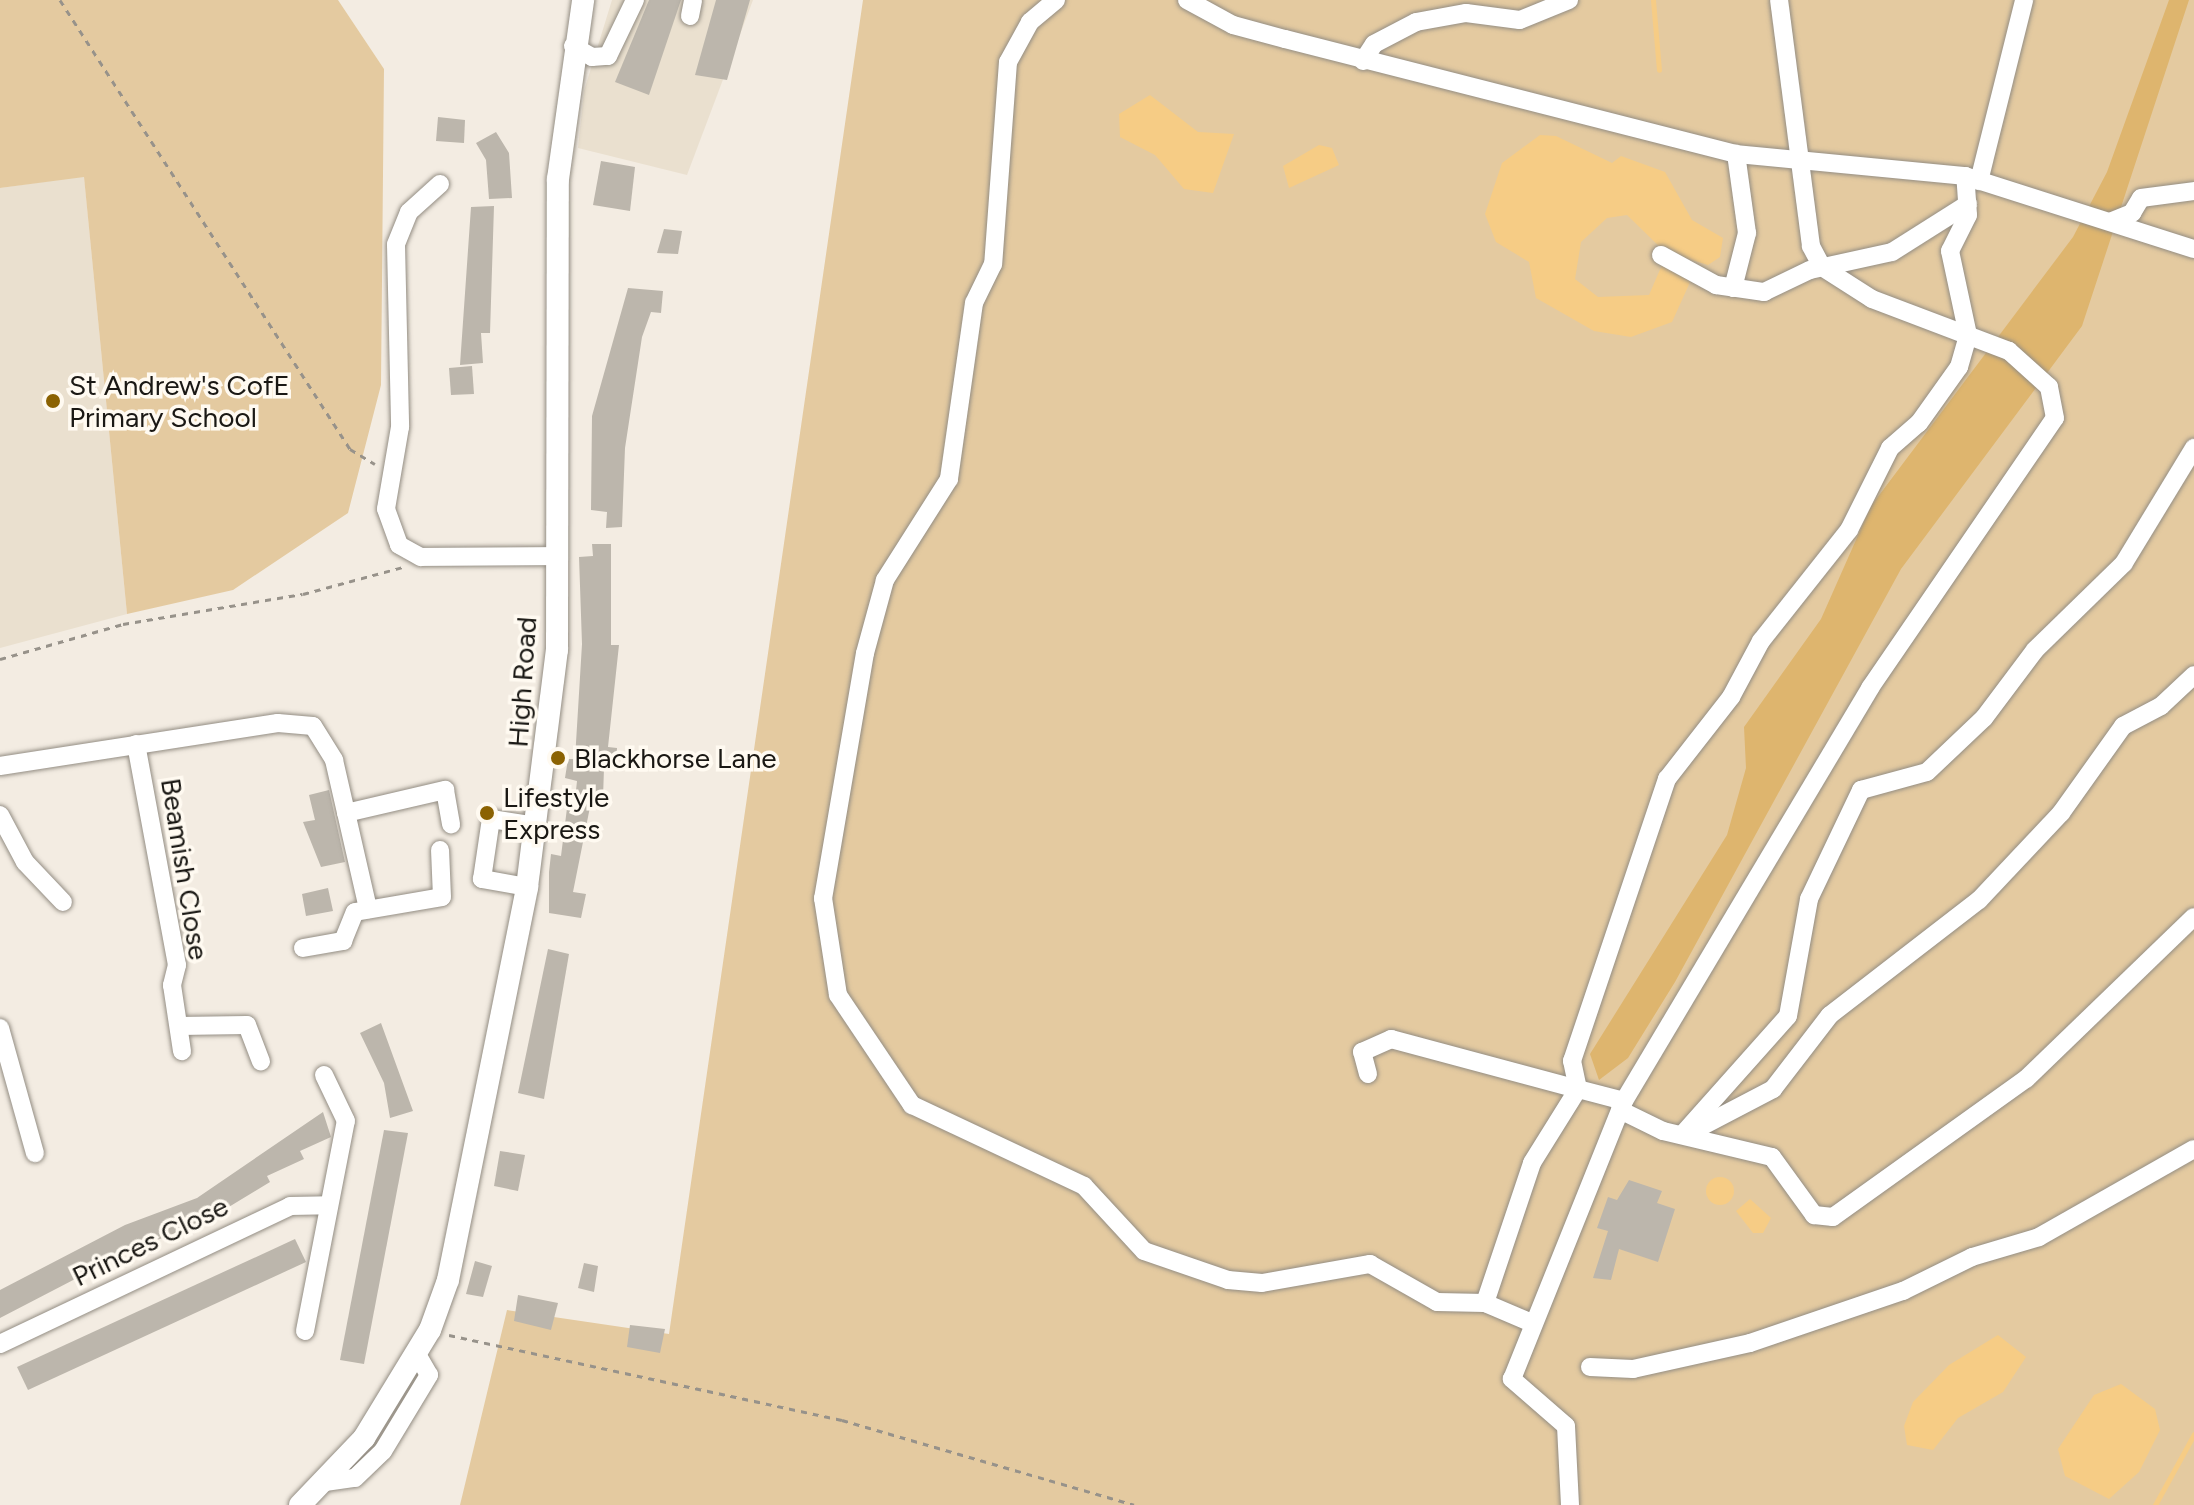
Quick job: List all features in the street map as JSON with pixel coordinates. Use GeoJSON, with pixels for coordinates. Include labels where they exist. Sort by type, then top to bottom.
{"type":"FeatureCollection","features":[{"type":"Feature","properties":{"kind":"main road","name":"High Road"},"geometry":{"type":"LineString","coordinates":[[300,1505],[325,1482],[418,1356],[430,1330],[451,1265],[527,887],[537,826],[559,556],[558,179],[573,46],[583,0]]}},
{"type":"Feature","properties":{"kind":"street"},"geometry":{"type":"LineString","coordinates":[[573,46],[597,59],[608,56],[635,0]]}},
{"type":"Feature","properties":{"kind":"street"},"geometry":{"type":"LineString","coordinates":[[1056,0],[1030,22],[1008,62],[993,264],[971,316],[949,479],[885,580],[865,653],[823,898],[838,995],[912,1105],[1084,1186],[1144,1251],[1228,1280],[1262,1283],[1370,1264],[1437,1302],[1485,1303],[1532,1323]]}},
{"type":"Feature","properties":{"kind":"street"},"geometry":{"type":"LineString","coordinates":[[1187,0],[1233,25],[1363,61],[1736,154],[1799,165],[1972,178],[2072,205],[2105,222],[2194,249]]}},
{"type":"Feature","properties":{"kind":"street"},"geometry":{"type":"LineString","coordinates":[[1363,61],[1374,44],[1416,22],[1466,13],[1520,20],[1569,0]]}},
{"type":"Feature","properties":{"kind":"street"},"geometry":{"type":"LineString","coordinates":[[1570,1505],[1566,1426],[1512,1379],[1622,1106],[1870,688],[2055,418],[2049,387],[2009,351],[1872,299],[1822,267],[1811,246],[1779,0]]}},
{"type":"Feature","properties":{"kind":"street"},"geometry":{"type":"LineString","coordinates":[[1485,1303],[1525,1178],[1578,1089],[1574,1051],[1611,937],[1638,884],[1667,779],[1731,697],[1761,641],[1849,530],[1890,448],[1919,423],[1959,367],[1968,335],[1950,251],[1968,204],[1972,178],[2024,0]]}},
{"type":"Feature","properties":{"kind":"street"},"geometry":{"type":"LineString","coordinates":[[1733,288],[1747,233],[1736,154]]}},
{"type":"Feature","properties":{"kind":"street"},"geometry":{"type":"LineString","coordinates":[[440,184],[409,212],[396,245],[400,427],[388,472],[386,509],[399,545],[421,557],[559,556]]}},
{"type":"Feature","properties":{"kind":"street"},"geometry":{"type":"LineString","coordinates":[[2105,222],[2132,213],[2141,198],[2194,191]]}},
{"type":"Feature","properties":{"kind":"street"},"geometry":{"type":"LineString","coordinates":[[1661,255],[1733,288],[1764,292],[1822,267],[1892,252],[1968,204]]}},
{"type":"Feature","properties":{"kind":"street"},"geometry":{"type":"LineString","coordinates":[[1682,1135],[1788,1016],[1809,899],[1861,790],[1927,772],[1984,718],[2035,650],[2124,563],[2194,448]]}},
{"type":"Feature","properties":{"kind":"street"},"geometry":{"type":"LineString","coordinates":[[1682,1135],[1773,1089],[1830,1015],[1979,900],[2061,813],[2123,726],[2194,675]]}},
{"type":"Feature","properties":{"kind":"street","name":"Beamish Close"},"geometry":{"type":"LineString","coordinates":[[0,766],[278,723],[313,726],[334,760],[346,813]]}},
{"type":"Feature","properties":{"kind":"street","name":"Beamish Close"},"geometry":{"type":"LineString","coordinates":[[136,744],[177,965],[172,985],[182,1051]]}},
{"type":"Feature","properties":{"kind":"street"},"geometry":{"type":"LineString","coordinates":[[368,909],[346,813],[445,790],[451,824]]}},
{"type":"Feature","properties":{"kind":"street"},"geometry":{"type":"LineString","coordinates":[[0,815],[25,862],[63,902]]}},
{"type":"Feature","properties":{"kind":"street"},"geometry":{"type":"LineString","coordinates":[[527,887],[482,879],[491,819],[537,826]]}},
{"type":"Feature","properties":{"kind":"street"},"geometry":{"type":"LineString","coordinates":[[303,948],[341,943],[349,917],[368,909],[442,897],[440,850]]}},
{"type":"Feature","properties":{"kind":"street"},"geometry":{"type":"LineString","coordinates":[[1368,1074],[1362,1052],[1391,1039],[1578,1089],[1682,1135],[1772,1157],[1814,1215],[1833,1217],[2026,1079],[2194,917]]}},
{"type":"Feature","properties":{"kind":"street"},"geometry":{"type":"LineString","coordinates":[[179,1026],[247,1025],[261,1061]]}},
{"type":"Feature","properties":{"kind":"street"},"geometry":{"type":"LineString","coordinates":[[0,1028],[35,1153]]}},
{"type":"Feature","properties":{"kind":"street"},"geometry":{"type":"LineString","coordinates":[[305,1331],[346,1121],[324,1075]]}},
{"type":"Feature","properties":{"kind":"street"},"geometry":{"type":"LineString","coordinates":[[1590,1367],[1633,1369],[1750,1343],[1903,1291],[1972,1257],[2039,1237],[2194,1149]]}},
{"type":"Feature","properties":{"kind":"street","name":"Princes Close"},"geometry":{"type":"LineString","coordinates":[[0,1344],[290,1206],[329,1205]]}},
{"type":"Feature","properties":{"kind":"path"},"geometry":{"type":"LineString","coordinates":[[60,0],[350,449],[388,472]]}},
{"type":"Feature","properties":{"kind":"path"},"geometry":{"type":"LineString","coordinates":[[0,659],[123,624],[390,574],[421,557]]}},
{"type":"Feature","properties":{"kind":"path"},"geometry":{"type":"LineString","coordinates":[[430,1330],[826,1416],[1134,1505]]}},
{"type":"Feature","properties":{"kind":"shaded area"},"geometry":{"type":"Polygon","coordinates":[[[0,0],[338,0],[384,69],[381,385],[348,513],[233,590],[127,614],[84,177],[0,188],[0,0]]]}},
{"type":"Feature","properties":{"kind":"shaded area"},"geometry":{"type":"Polygon","coordinates":[[[612,0],[753,0],[687,175],[578,148],[584,91],[612,0]]]}},
{"type":"Feature","properties":{"kind":"shaded area"},"geometry":{"type":"Polygon","coordinates":[[[863,0],[2194,0],[2194,1505],[460,1505],[507,1310],[669,1334],[863,0]]]}},
{"type":"Feature","properties":{"kind":"shaded area"},"geometry":{"type":"Polygon","coordinates":[[[2169,0],[2189,0],[2082,326],[1901,569],[1675,982],[1628,1058],[1599,1080],[1590,1054],[1727,835],[1746,768],[1744,727],[1821,619],[1871,506],[2073,237],[2107,172],[2169,0]]]}},
{"type":"Feature","properties":{"kind":"shaded area"},"geometry":{"type":"Polygon","coordinates":[[[1150,95],[1198,132],[1234,134],[1213,193],[1184,189],[1155,155],[1120,137],[1119,114],[1150,95]]]}},
{"type":"Feature","properties":{"kind":"shaded area"},"geometry":{"type":"Polygon","coordinates":[[[1540,135],[1556,136],[1612,163],[1621,156],[1665,172],[1692,220],[1723,238],[1720,257],[1708,265],[1665,252],[1627,215],[1607,218],[1581,242],[1575,279],[1598,297],[1649,295],[1662,265],[1691,280],[1672,322],[1631,337],[1594,331],[1536,298],[1529,262],[1496,242],[1485,214],[1502,163],[1540,135]]]}},
{"type":"Feature","properties":{"kind":"shaded area"},"geometry":{"type":"Polygon","coordinates":[[[1319,145],[1332,148],[1339,165],[1289,188],[1283,166],[1319,145]]]}},
{"type":"Feature","properties":{"kind":"shaded area","name":"St Andrew's CofE Primary School"},"geometry":{"type":"Polygon","coordinates":[[[84,176],[127,614],[0,648],[0,188],[84,176]]]}},
{"type":"Feature","properties":{"kind":"shaded area"},"geometry":{"type":"Polygon","coordinates":[[[1720,1177],[1730,1181],[1734,1191],[1730,1201],[1720,1205],[1710,1201],[1706,1191],[1710,1181],[1720,1177]]]}},
{"type":"Feature","properties":{"kind":"shaded area"},"geometry":{"type":"Polygon","coordinates":[[[1750,1199],[1771,1218],[1763,1233],[1753,1233],[1736,1211],[1750,1199]]]}},
{"type":"Feature","properties":{"kind":"shaded area"},"geometry":{"type":"Polygon","coordinates":[[[1998,1335],[2026,1357],[2003,1392],[1958,1418],[1933,1450],[1907,1445],[1904,1426],[1913,1402],[1949,1365],[1998,1335]]]}},
{"type":"Feature","properties":{"kind":"shaded area"},"geometry":{"type":"Polygon","coordinates":[[[2121,1384],[2155,1409],[2160,1430],[2139,1472],[2109,1499],[2065,1476],[2058,1449],[2094,1395],[2121,1384]]]}},
{"type":"Feature","properties":{"kind":"building"},"geometry":{"type":"Polygon","coordinates":[[[649,0],[681,0],[649,95],[615,82],[649,0]]]}},
{"type":"Feature","properties":{"kind":"building"},"geometry":{"type":"Polygon","coordinates":[[[716,0],[750,0],[727,80],[695,75],[716,0]]]}},
{"type":"Feature","properties":{"kind":"building"},"geometry":{"type":"Polygon","coordinates":[[[438,117],[465,120],[464,143],[436,141],[438,117]]]}},
{"type":"Feature","properties":{"kind":"building"},"geometry":{"type":"Polygon","coordinates":[[[496,132],[509,153],[512,198],[489,199],[486,160],[476,143],[496,132]]]}},
{"type":"Feature","properties":{"kind":"building"},"geometry":{"type":"Polygon","coordinates":[[[601,161],[635,167],[630,211],[593,205],[601,161]]]}},
{"type":"Feature","properties":{"kind":"building"},"geometry":{"type":"Polygon","coordinates":[[[494,206],[490,333],[481,333],[483,363],[460,365],[471,207],[494,206]]]}},
{"type":"Feature","properties":{"kind":"building"},"geometry":{"type":"Polygon","coordinates":[[[664,229],[682,231],[678,254],[657,253],[664,229]]]}},
{"type":"Feature","properties":{"kind":"building"},"geometry":{"type":"Polygon","coordinates":[[[628,288],[663,291],[661,313],[651,312],[642,337],[625,448],[622,527],[606,528],[607,512],[591,510],[592,416],[628,288]]]}},
{"type":"Feature","properties":{"kind":"building"},"geometry":{"type":"Polygon","coordinates":[[[472,366],[474,394],[451,395],[449,368],[472,366]]]}},
{"type":"Feature","properties":{"kind":"building"},"geometry":{"type":"Polygon","coordinates":[[[592,544],[611,544],[611,645],[619,645],[608,747],[617,748],[616,768],[604,768],[603,798],[592,797],[573,892],[586,894],[581,918],[549,913],[549,872],[551,854],[561,856],[567,808],[574,809],[577,781],[565,778],[568,759],[575,759],[582,644],[579,557],[593,556],[592,544]]]}},
{"type":"Feature","properties":{"kind":"building"},"geometry":{"type":"Polygon","coordinates":[[[329,790],[345,862],[321,867],[303,822],[315,820],[309,795],[329,790]]]}},
{"type":"Feature","properties":{"kind":"building"},"geometry":{"type":"Polygon","coordinates":[[[328,888],[333,911],[306,916],[302,894],[328,888]]]}},
{"type":"Feature","properties":{"kind":"building"},"geometry":{"type":"Polygon","coordinates":[[[548,949],[569,954],[544,1099],[518,1093],[548,949]]]}},
{"type":"Feature","properties":{"kind":"building"},"geometry":{"type":"Polygon","coordinates":[[[381,1023],[413,1111],[390,1118],[384,1083],[360,1033],[381,1023]]]}},
{"type":"Feature","properties":{"kind":"building"},"geometry":{"type":"Polygon","coordinates":[[[323,1112],[331,1137],[300,1151],[304,1159],[267,1176],[270,1182],[204,1222],[131,1250],[0,1318],[0,1290],[125,1225],[197,1198],[323,1112]]]}},
{"type":"Feature","properties":{"kind":"building"},"geometry":{"type":"Polygon","coordinates":[[[384,1130],[408,1133],[364,1364],[340,1360],[384,1130]]]}},
{"type":"Feature","properties":{"kind":"building"},"geometry":{"type":"Polygon","coordinates":[[[500,1151],[525,1155],[518,1191],[494,1186],[500,1151]]]}},
{"type":"Feature","properties":{"kind":"building"},"geometry":{"type":"Polygon","coordinates":[[[1629,1180],[1662,1191],[1657,1203],[1675,1209],[1658,1262],[1619,1249],[1611,1280],[1593,1278],[1608,1231],[1597,1228],[1608,1197],[1617,1200],[1629,1180]]]}},
{"type":"Feature","properties":{"kind":"building"},"geometry":{"type":"Polygon","coordinates":[[[295,1239],[306,1262],[28,1390],[17,1367],[295,1239]]]}},
{"type":"Feature","properties":{"kind":"building"},"geometry":{"type":"Polygon","coordinates":[[[475,1261],[492,1266],[483,1297],[466,1294],[475,1261]]]}},
{"type":"Feature","properties":{"kind":"building"},"geometry":{"type":"Polygon","coordinates":[[[584,1263],[598,1266],[594,1292],[578,1288],[584,1263]]]}},
{"type":"Feature","properties":{"kind":"building"},"geometry":{"type":"Polygon","coordinates":[[[518,1295],[558,1303],[551,1330],[514,1321],[518,1295]]]}},
{"type":"Feature","properties":{"kind":"building"},"geometry":{"type":"Polygon","coordinates":[[[630,1325],[665,1329],[660,1353],[627,1347],[630,1325]]]}},
{"type":"Feature","properties":{"kind":"waterway"},"geometry":{"type":"LineString","coordinates":[[1653,0],[1659,70]]}},
{"type":"Feature","properties":{"kind":"waterway"},"geometry":{"type":"LineString","coordinates":[[2155,1505],[2194,1434]]}},
{"type":"Feature","properties":{"kind":"place","name":"St Andrew's CofE Primary School"},"geometry":{"type":"Point","coordinates":[53,401]}},
{"type":"Feature","properties":{"kind":"place","name":"Blackhorse Lane"},"geometry":{"type":"Point","coordinates":[558,758]}},
{"type":"Feature","properties":{"kind":"place","name":"Lifestyle Express"},"geometry":{"type":"Point","coordinates":[487,813]}}]}
